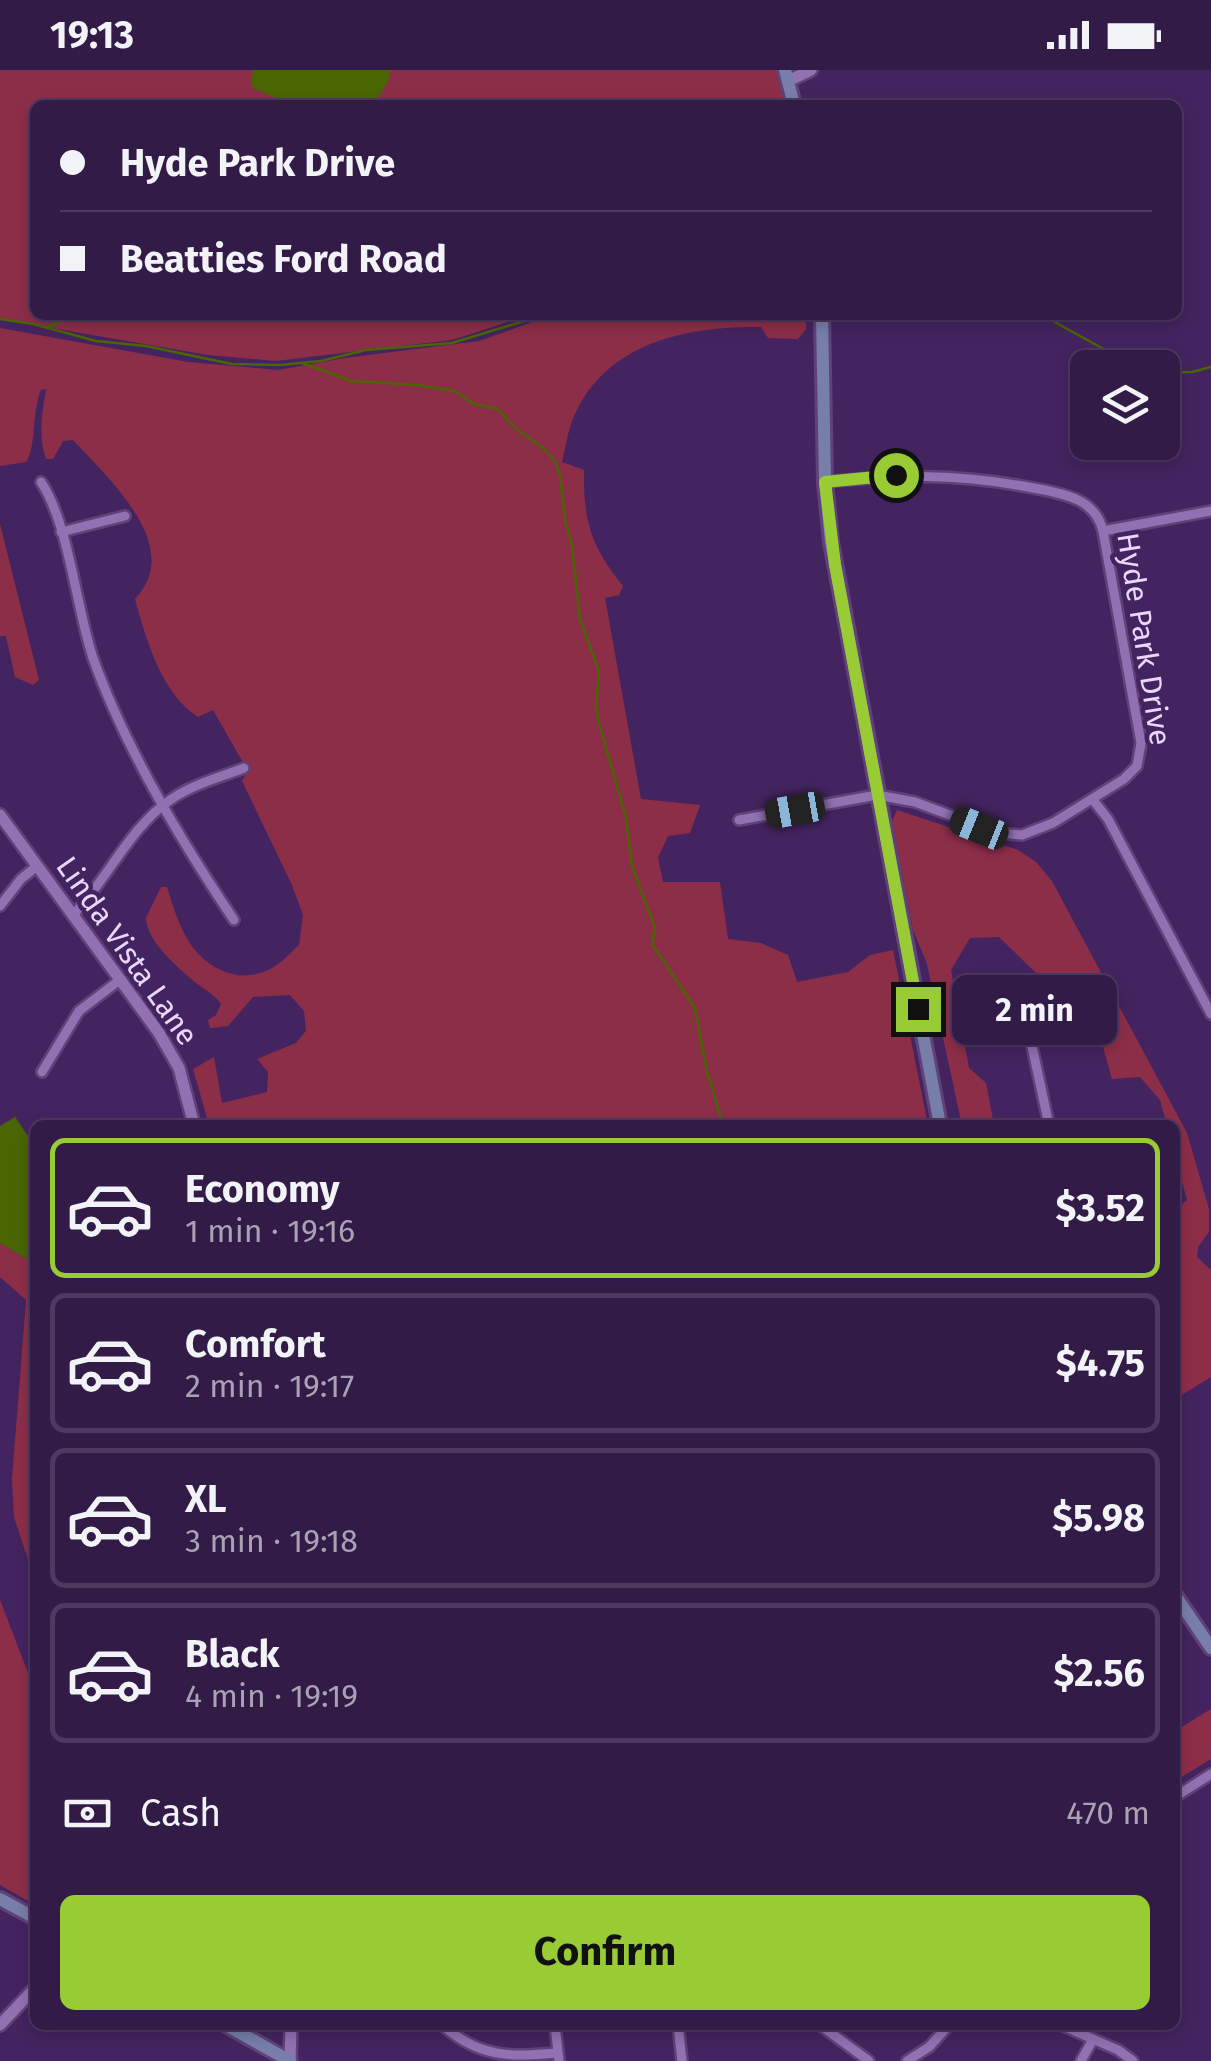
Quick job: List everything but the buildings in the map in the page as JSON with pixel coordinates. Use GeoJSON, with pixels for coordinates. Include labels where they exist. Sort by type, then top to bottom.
{"type":"FeatureCollection","features":[{"type":"Feature","properties":{"kind":"main road"},"geometry":{"type":"LineString","coordinates":[[822,320],[825,482],[835,565],[939,1120]]}},
{"type":"Feature","properties":{"kind":"main road"},"geometry":{"type":"LineString","coordinates":[[1180,1602],[1211,1648]]}},
{"type":"Feature","properties":{"kind":"main road"},"geometry":{"type":"LineString","coordinates":[[0,1899],[30,1915]]}},
{"type":"Feature","properties":{"kind":"main road"},"geometry":{"type":"LineString","coordinates":[[235,2030],[290,2061]]}},
{"type":"Feature","properties":{"kind":"street"},"geometry":{"type":"LineString","coordinates":[[786,76],[810,70]]}},
{"type":"Feature","properties":{"kind":"street","name":"Hyde Park Drive"},"geometry":{"type":"LineString","coordinates":[[825,482],[933,474],[991,480],[1079,500],[1094,510],[1103,532],[1141,753],[1132,772],[1093,800],[1042,829],[1008,835],[979,828],[915,802],[877,795]]}},
{"type":"Feature","properties":{"kind":"street"},"geometry":{"type":"LineString","coordinates":[[42,482],[61,532],[96,663],[162,806],[234,920]]}},
{"type":"Feature","properties":{"kind":"street"},"geometry":{"type":"LineString","coordinates":[[1103,532],[1211,511]]}},
{"type":"Feature","properties":{"kind":"street"},"geometry":{"type":"LineString","coordinates":[[61,532],[125,516]]}},
{"type":"Feature","properties":{"kind":"street"},"geometry":{"type":"LineString","coordinates":[[73,915],[144,823],[162,806],[187,790],[244,768]]}},
{"type":"Feature","properties":{"kind":"street"},"geometry":{"type":"LineString","coordinates":[[739,820],[877,795]]}},
{"type":"Feature","properties":{"kind":"street"},"geometry":{"type":"LineString","coordinates":[[1093,800],[1108,819],[1211,1014]]}},
{"type":"Feature","properties":{"kind":"street","name":"Linda Vista Lane"},"geometry":{"type":"LineString","coordinates":[[0,814],[121,979],[179,1068],[193,1120]]}},
{"type":"Feature","properties":{"kind":"street"},"geometry":{"type":"LineString","coordinates":[[0,906],[37,866]]}},
{"type":"Feature","properties":{"kind":"street"},"geometry":{"type":"LineString","coordinates":[[42,1072],[79,1011],[121,979]]}},
{"type":"Feature","properties":{"kind":"street"},"geometry":{"type":"LineString","coordinates":[[1018,981],[1048,1120]]}},
{"type":"Feature","properties":{"kind":"street"},"geometry":{"type":"LineString","coordinates":[[1180,1794],[1211,1774]]}},
{"type":"Feature","properties":{"kind":"street"},"geometry":{"type":"LineString","coordinates":[[0,2025],[30,1993]]}},
{"type":"Feature","properties":{"kind":"street"},"geometry":{"type":"LineString","coordinates":[[290,2061],[291,2030]]}},
{"type":"Feature","properties":{"kind":"street"},"geometry":{"type":"LineString","coordinates":[[449,2030],[474,2048],[492,2054],[558,2057],[555,2030]]}},
{"type":"Feature","properties":{"kind":"street"},"geometry":{"type":"LineString","coordinates":[[679,2030],[682,2061]]}},
{"type":"Feature","properties":{"kind":"street"},"geometry":{"type":"LineString","coordinates":[[826,2030],[869,2061]]}},
{"type":"Feature","properties":{"kind":"street"},"geometry":{"type":"LineString","coordinates":[[835,2037],[838,2030]]}},
{"type":"Feature","properties":{"kind":"street"},"geometry":{"type":"LineString","coordinates":[[907,2061],[929,2047],[944,2030]]}},
{"type":"Feature","properties":{"kind":"street"},"geometry":{"type":"LineString","coordinates":[[1071,2030],[1118,2050],[1133,2061]]}},
{"type":"Feature","properties":{"kind":"street"},"geometry":{"type":"LineString","coordinates":[[1082,2061],[1092,2041]]}},
{"type":"Feature","properties":{"kind":"shaded area"},"geometry":{"type":"Polygon","coordinates":[[[0,70],[780,70],[788,100],[30,100],[30,320],[514,320],[452,340],[276,361],[208,355],[0,319],[0,70]]]}},
{"type":"Feature","properties":{"kind":"shaded area"},"geometry":{"type":"Polygon","coordinates":[[[253,70],[391,70],[376,100],[280,100],[251,87],[253,70]]]}},
{"type":"Feature","properties":{"kind":"shaded area"},"geometry":{"type":"Polygon","coordinates":[[[538,320],[806,320],[806,329],[798,339],[768,338],[761,327],[703,330],[675,336],[624,357],[585,397],[571,424],[562,462],[584,470],[591,532],[623,586],[619,595],[605,598],[641,799],[700,805],[690,833],[668,836],[658,858],[663,882],[720,882],[728,939],[761,943],[788,955],[797,982],[848,972],[870,955],[893,950],[927,1120],[208,1120],[193,1069],[214,1057],[222,1103],[267,1092],[268,1072],[257,1059],[296,1043],[306,1031],[304,1011],[290,995],[253,997],[228,1026],[210,1028],[208,1020],[216,1015],[221,1004],[162,950],[151,935],[146,918],[161,887],[167,887],[183,930],[198,954],[222,970],[246,975],[271,968],[299,945],[303,915],[242,781],[248,771],[213,710],[198,717],[185,707],[157,664],[135,599],[148,579],[151,558],[147,536],[136,515],[73,440],[63,441],[53,459],[46,459],[41,434],[46,389],[41,390],[38,399],[32,447],[26,462],[0,466],[0,328],[188,362],[278,370],[479,341],[538,320]]]}},
{"type":"Feature","properties":{"kind":"shaded area"},"geometry":{"type":"Polygon","coordinates":[[[0,524],[39,680],[33,685],[15,677],[6,636],[0,636],[0,524]]]}},
{"type":"Feature","properties":{"kind":"shaded area"},"geometry":{"type":"Polygon","coordinates":[[[897,810],[1018,850],[1036,862],[1052,881],[1187,1133],[1209,1209],[1209,1232],[1198,1247],[1197,1257],[1211,1270],[1211,1377],[1180,1396],[1180,1206],[1187,1200],[1180,1174],[1180,1120],[1166,1120],[1160,1100],[1140,1077],[1112,1079],[1085,982],[1037,974],[999,937],[970,938],[951,970],[969,1068],[986,1083],[993,1120],[961,1120],[927,964],[913,930],[892,821],[897,810]]]}},
{"type":"Feature","properties":{"kind":"shaded area"},"geometry":{"type":"Polygon","coordinates":[[[15,1117],[30,1139],[30,1261],[0,1243],[0,1126],[15,1117]]]}},
{"type":"Feature","properties":{"kind":"shaded area"},"geometry":{"type":"Polygon","coordinates":[[[0,1243],[30,1261],[30,1566],[14,1517],[12,1479],[26,1300],[0,1277],[0,1243]]]}},
{"type":"Feature","properties":{"kind":"shaded area"},"geometry":{"type":"Polygon","coordinates":[[[0,1600],[30,1678],[30,1902],[0,1885],[0,1600]]]}},
{"type":"Feature","properties":{"kind":"shaded area"},"geometry":{"type":"Polygon","coordinates":[[[1211,1709],[1211,1759],[1180,1778],[1180,1728],[1211,1709]]]}},
{"type":"Feature","properties":{"kind":"waterway"},"geometry":{"type":"LineString","coordinates":[[0,319],[96,341],[146,346],[232,364],[280,365],[321,361],[366,350],[452,343],[528,320]]}},
{"type":"Feature","properties":{"kind":"waterway"},"geometry":{"type":"LineString","coordinates":[[47,327],[64,320]]}},
{"type":"Feature","properties":{"kind":"waterway"},"geometry":{"type":"LineString","coordinates":[[1051,320],[1105,350]]}},
{"type":"Feature","properties":{"kind":"waterway"},"geometry":{"type":"LineString","coordinates":[[302,363],[351,381],[454,391],[474,404],[498,409],[555,461],[572,546],[580,619],[599,672],[599,723],[626,818],[632,866],[655,928],[652,944],[695,1008],[707,1072],[721,1120]]}},
{"type":"Feature","properties":{"kind":"waterway"},"geometry":{"type":"LineString","coordinates":[[1180,372],[1211,367]]}},
{"type":"Feature","properties":{"kind":"route"},"geometry":{"type":"LineString","coordinates":[[896,475],[825,482],[835,565],[918,1009]]}}]}
